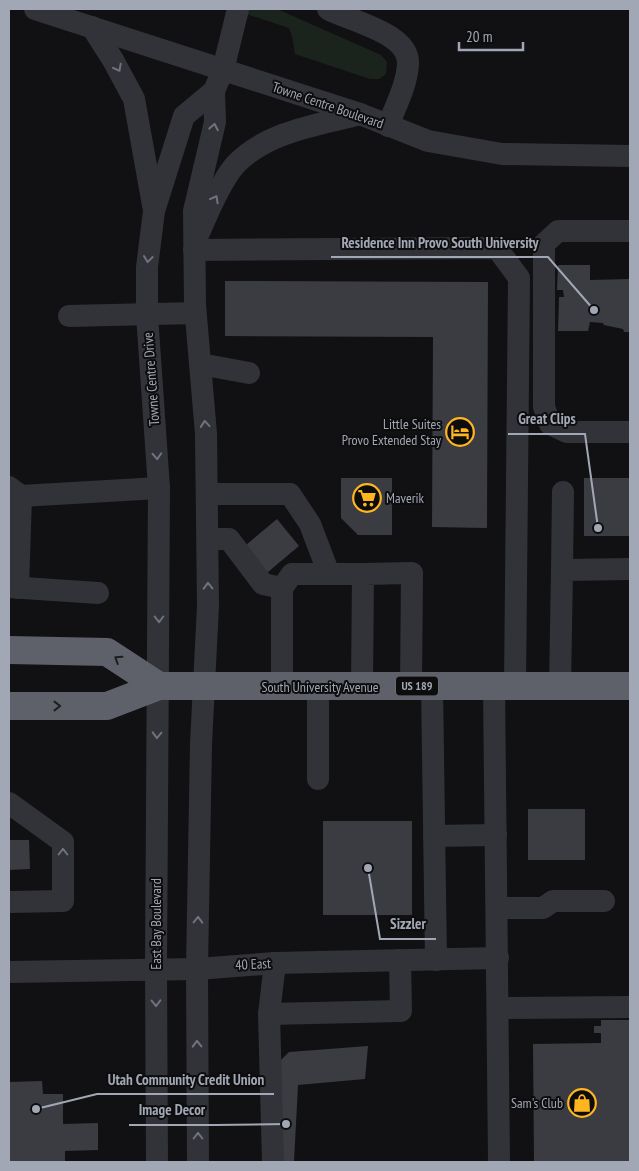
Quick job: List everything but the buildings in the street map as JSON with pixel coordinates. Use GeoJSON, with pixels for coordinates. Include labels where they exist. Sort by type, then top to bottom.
{"type":"FeatureCollection","features":[{"type":"Feature","properties":{"kind":"highway"},"geometry":{"type":"LineString","coordinates":[[9,650],[107,652],[159,686]]}},
{"type":"Feature","properties":{"kind":"highway","name":"South University Avenue"},"geometry":{"type":"LineString","coordinates":[[9,706],[107,706],[159,686],[630,686]]}},
{"type":"Feature","properties":{"kind":"street","name":"Towne Centre Boulevard"},"geometry":{"type":"LineString","coordinates":[[34,9],[62,13],[92,27],[360,114],[428,141],[502,154],[630,156]]}},
{"type":"Feature","properties":{"kind":"street","name":"Towne Centre Drive"},"geometry":{"type":"LineString","coordinates":[[203,687],[208,611],[208,539],[206,434],[195,313],[194,211],[215,122],[214,91],[223,70],[238,9]]}},
{"type":"Feature","properties":{"kind":"street"},"geometry":{"type":"LineString","coordinates":[[328,9],[395,39],[407,53],[407,70],[388,126]]}},
{"type":"Feature","properties":{"kind":"street"},"geometry":{"type":"LineString","coordinates":[[92,27],[114,60],[134,98],[154,211]]}},
{"type":"Feature","properties":{"kind":"street","name":"Towne Centre Drive"},"geometry":{"type":"LineString","coordinates":[[159,686],[159,488],[147,315],[147,267],[154,211],[184,116],[214,91]]}},
{"type":"Feature","properties":{"kind":"street"},"geometry":{"type":"LineString","coordinates":[[360,114],[294,131],[261,144],[248,154],[236,164],[212,205],[194,246],[497,248],[519,278],[505,686],[496,835],[499,1162]]}},
{"type":"Feature","properties":{"kind":"street"},"geometry":{"type":"LineString","coordinates":[[630,231],[558,231],[544,244],[544,407],[550,424],[567,432],[630,432]]}},
{"type":"Feature","properties":{"kind":"street"},"geometry":{"type":"LineString","coordinates":[[69,316],[195,313]]}},
{"type":"Feature","properties":{"kind":"street"},"geometry":{"type":"LineString","coordinates":[[200,364],[249,373]]}},
{"type":"Feature","properties":{"kind":"street"},"geometry":{"type":"LineString","coordinates":[[98,594],[14,587],[15,492],[159,488]]}},
{"type":"Feature","properties":{"kind":"street"},"geometry":{"type":"LineString","coordinates":[[560,686],[563,492]]}},
{"type":"Feature","properties":{"kind":"street"},"geometry":{"type":"LineString","coordinates":[[207,494],[290,494],[310,524],[329,574]]}},
{"type":"Feature","properties":{"kind":"street"},"geometry":{"type":"LineString","coordinates":[[208,539],[229,539],[263,584],[282,588]]}},
{"type":"Feature","properties":{"kind":"street"},"geometry":{"type":"LineString","coordinates":[[562,570],[630,569]]}},
{"type":"Feature","properties":{"kind":"street"},"geometry":{"type":"LineString","coordinates":[[282,687],[282,588],[292,574],[412,573],[434,836],[436,960]]}},
{"type":"Feature","properties":{"kind":"street"},"geometry":{"type":"LineString","coordinates":[[362,686],[363,574]]}},
{"type":"Feature","properties":{"kind":"street","name":"East Bay Boulevard"},"geometry":{"type":"LineString","coordinates":[[158,1162],[156,969],[159,686]]}},
{"type":"Feature","properties":{"kind":"street"},"geometry":{"type":"LineString","coordinates":[[198,1162],[197,969],[203,687]]}},
{"type":"Feature","properties":{"kind":"street"},"geometry":{"type":"LineString","coordinates":[[318,687],[318,778]]}},
{"type":"Feature","properties":{"kind":"street"},"geometry":{"type":"LineString","coordinates":[[9,803],[63,842],[63,901],[9,902]]}},
{"type":"Feature","properties":{"kind":"street"},"geometry":{"type":"LineString","coordinates":[[434,836],[496,835]]}},
{"type":"Feature","properties":{"kind":"street"},"geometry":{"type":"LineString","coordinates":[[9,886],[32,902]]}},
{"type":"Feature","properties":{"kind":"street"},"geometry":{"type":"LineString","coordinates":[[497,908],[543,908],[553,902],[604,901]]}},
{"type":"Feature","properties":{"kind":"street","name":"40 East"},"geometry":{"type":"LineString","coordinates":[[9,972],[197,969],[275,963],[498,958]]}},
{"type":"Feature","properties":{"kind":"street"},"geometry":{"type":"LineString","coordinates":[[269,1014],[401,1011],[400,960]]}},
{"type":"Feature","properties":{"kind":"street"},"geometry":{"type":"LineString","coordinates":[[273,1162],[269,1014],[275,963]]}},
{"type":"Feature","properties":{"kind":"street"},"geometry":{"type":"LineString","coordinates":[[498,1008],[630,1007]]}},
{"type":"Feature","properties":{"kind":"shaded area"},"geometry":{"type":"Polygon","coordinates":[[[231,9],[277,9],[381,55],[387,62],[386,74],[379,79],[370,79],[295,54],[289,28],[231,9]]]}},
{"type":"Feature","properties":{"kind":"place","name":"Residence Inn Provo South University"},"geometry":{"type":"Point","coordinates":[594,310]}},
{"type":"Feature","properties":{"kind":"place","name":"Little Suites Provo Extended Stay"},"geometry":{"type":"Point","coordinates":[460,432]}},
{"type":"Feature","properties":{"kind":"place","name":"Maverik"},"geometry":{"type":"Point","coordinates":[367,498]}},
{"type":"Feature","properties":{"kind":"place","name":"Great Clips"},"geometry":{"type":"Point","coordinates":[598,528]}},
{"type":"Feature","properties":{"kind":"place","name":"Sizzler"},"geometry":{"type":"Point","coordinates":[368,868]}},
{"type":"Feature","properties":{"kind":"place","name":"Sam's Club"},"geometry":{"type":"Point","coordinates":[582,1103]}},
{"type":"Feature","properties":{"kind":"place","name":"Utah Community Credit Union"},"geometry":{"type":"Point","coordinates":[36,1109]}},
{"type":"Feature","properties":{"kind":"place","name":"Image Decor"},"geometry":{"type":"Point","coordinates":[286,1124]}}]}
